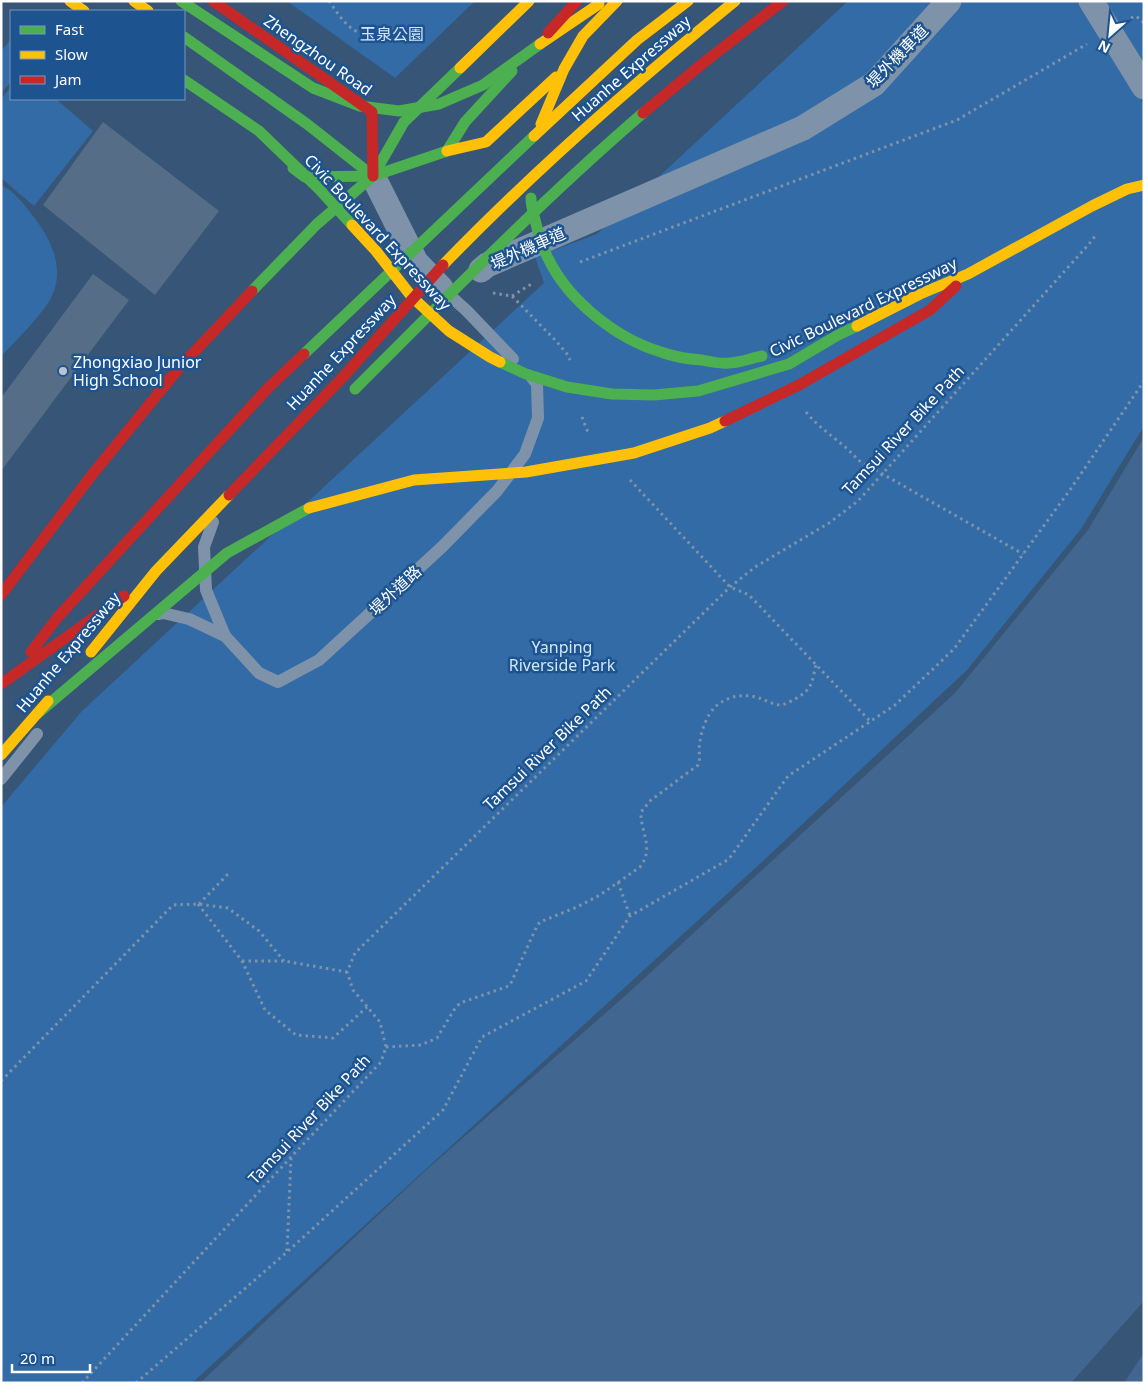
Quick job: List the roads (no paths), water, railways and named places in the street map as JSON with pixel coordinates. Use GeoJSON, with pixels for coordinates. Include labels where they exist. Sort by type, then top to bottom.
{"type":"FeatureCollection","features":[{"type":"Feature","properties":{"kind":"main road"},"geometry":{"type":"LineString","coordinates":[[60,1],[73,10]]}},
{"type":"Feature","properties":{"kind":"main road"},"geometry":{"type":"LineString","coordinates":[[70,1],[83,10]]}},
{"type":"Feature","properties":{"kind":"main road"},"geometry":{"type":"LineString","coordinates":[[134,1],[147,10]]}},
{"type":"Feature","properties":{"kind":"main road"},"geometry":{"type":"LineString","coordinates":[[181,1],[313,88],[360,106],[399,111],[439,104],[483,85],[602,1]]}},
{"type":"Feature","properties":{"kind":"main road","name":"Zhengzhou Road"},"geometry":{"type":"LineString","coordinates":[[213,1],[372,112],[373,176]]}},
{"type":"Feature","properties":{"kind":"main road"},"geometry":{"type":"LineString","coordinates":[[1,595],[91,476],[179,368],[317,224],[373,176],[404,122],[529,1]]}},
{"type":"Feature","properties":{"kind":"main road"},"geometry":{"type":"LineString","coordinates":[[447,151],[465,122],[577,1]]}},
{"type":"Feature","properties":{"kind":"main road"},"geometry":{"type":"LineString","coordinates":[[533,151],[534,143],[564,69],[583,36],[617,1]]}},
{"type":"Feature","properties":{"kind":"main road","name":"Huanhe Expressway"},"geometry":{"type":"LineString","coordinates":[[1,689],[57,618],[268,388],[637,40],[688,1]]}},
{"type":"Feature","properties":{"kind":"main road","name":"Huanhe Expressway"},"geometry":{"type":"LineString","coordinates":[[1,755],[88,656],[156,571],[343,377],[444,264],[552,158],[676,48],[735,1]]}},
{"type":"Feature","properties":{"kind":"main road"},"geometry":{"type":"LineString","coordinates":[[348,396],[480,263],[585,165],[676,85],[783,1]]}},
{"type":"Feature","properties":{"kind":"main road"},"geometry":{"type":"LineString","coordinates":[[185,38],[307,124],[373,176]]}},
{"type":"Feature","properties":{"kind":"main road"},"geometry":{"type":"LineString","coordinates":[[185,91],[305,177],[373,176],[447,151],[486,142],[590,45]]}},
{"type":"Feature","properties":{"kind":"main road","name":"Civic Boulevard Expressway"},"geometry":{"type":"LineString","coordinates":[[185,81],[259,131],[319,190],[376,251],[412,297],[449,331],[490,357],[526,374],[567,387],[612,394],[654,395],[698,391],[789,364],[838,335],[920,294],[968,274],[1092,206],[1144,184]]}},
{"type":"Feature","properties":{"kind":"main road"},"geometry":{"type":"LineString","coordinates":[[531,166],[531,204],[542,243],[552,267],[574,296],[598,319],[631,342],[662,354],[698,361],[731,363],[774,353]]}},
{"type":"Feature","properties":{"kind":"main road"},"geometry":{"type":"LineString","coordinates":[[37,714],[227,553],[311,507],[414,480],[526,472],[634,453],[710,428],[799,385],[930,310],[968,274]]}},
{"type":"Feature","properties":{"kind":"main road"},"geometry":{"type":"LineString","coordinates":[[792,348],[838,335]]}},
{"type":"Feature","properties":{"kind":"main road"},"geometry":{"type":"LineString","coordinates":[[1,684],[223,522]]}},
{"type":"Feature","properties":{"kind":"street","name":"堤外機車道"},"geometry":{"type":"LineString","coordinates":[[441,288],[472,257],[803,114],[865,78],[933,1]]}},
{"type":"Feature","properties":{"kind":"street","name":"堤外機車道"},"geometry":{"type":"LineString","coordinates":[[441,288],[468,282],[487,265],[803,128],[874,84],[950,1]]}},
{"type":"Feature","properties":{"kind":"street"},"geometry":{"type":"LineString","coordinates":[[1091,1],[1144,87]]}},
{"type":"Feature","properties":{"kind":"street","name":"堤外道路"},"geometry":{"type":"LineString","coordinates":[[373,176],[416,262],[441,288]]}},
{"type":"Feature","properties":{"kind":"lane"},"geometry":{"type":"LineString","coordinates":[[225,636],[206,590],[204,548],[215,514],[441,288]]}},
{"type":"Feature","properties":{"kind":"lane","name":"堤外道路"},"geometry":{"type":"LineString","coordinates":[[1,779],[127,617],[163,613],[189,619],[225,636],[259,673],[278,682],[319,660],[442,547],[497,491],[525,454],[538,418],[537,384],[467,311],[441,288]]}},
{"type":"Feature","properties":{"kind":"place","name":"Zhongxiao Junior High School"},"geometry":{"type":"Point","coordinates":[63,371]}},
{"type":"Feature","properties":{"kind":"park label","name":"玉泉公園"},"geometry":{"type":"Point","coordinates":[392,34]}},
{"type":"Feature","properties":{"kind":"park label","name":"Yanping Riverside Park"},"geometry":{"type":"Point","coordinates":[562,656]}}]}
